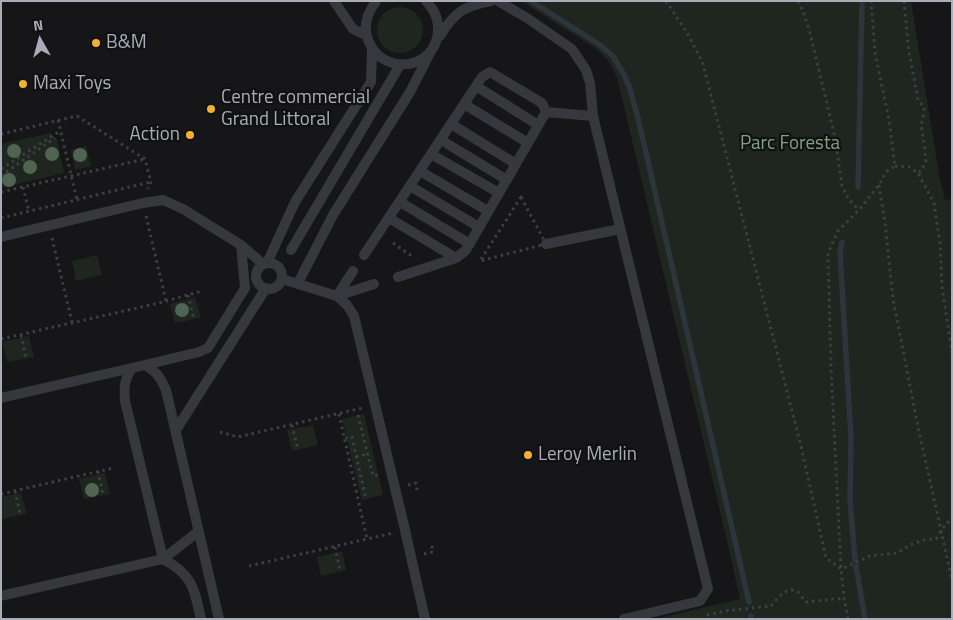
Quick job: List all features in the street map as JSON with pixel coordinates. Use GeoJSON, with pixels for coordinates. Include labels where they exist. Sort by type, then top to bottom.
{"type":"FeatureCollection","features":[{"type":"Feature","properties":{"kind":"lane"},"geometry":{"type":"LineString","coordinates":[[334,1],[353,29],[366,35]]}},
{"type":"Feature","properties":{"kind":"lane"},"geometry":{"type":"LineString","coordinates":[[262,286],[256,276],[257,271],[265,263],[295,202],[371,82],[372,50],[366,35],[367,19],[375,1]]}},
{"type":"Feature","properties":{"kind":"lane"},"geometry":{"type":"LineString","coordinates":[[426,1],[433,8],[439,23],[438,39]]}},
{"type":"Feature","properties":{"kind":"lane"},"geometry":{"type":"LineString","coordinates":[[298,283],[333,215],[410,92],[449,21],[460,11],[476,4],[491,1]]}},
{"type":"Feature","properties":{"kind":"lane"},"geometry":{"type":"LineString","coordinates":[[498,1],[527,18],[572,49],[586,70],[590,83],[592,116],[708,589],[700,601],[624,619]]}},
{"type":"Feature","properties":{"kind":"lane"},"geometry":{"type":"LineString","coordinates":[[372,50],[385,61],[400,65],[416,63],[430,53]]}},
{"type":"Feature","properties":{"kind":"lane"},"geometry":{"type":"LineString","coordinates":[[290,250],[400,65]]}},
{"type":"Feature","properties":{"kind":"lane"},"geometry":{"type":"LineString","coordinates":[[364,255],[482,77],[490,72],[542,103],[546,112]]}},
{"type":"Feature","properties":{"kind":"lane"},"geometry":{"type":"LineString","coordinates":[[476,86],[538,125]]}},
{"type":"Feature","properties":{"kind":"lane"},"geometry":{"type":"LineString","coordinates":[[464,104],[528,143]]}},
{"type":"Feature","properties":{"kind":"lane"},"geometry":{"type":"LineString","coordinates":[[546,112],[592,116]]}},
{"type":"Feature","properties":{"kind":"lane"},"geometry":{"type":"LineString","coordinates":[[398,277],[456,258],[466,250],[546,112]]}},
{"type":"Feature","properties":{"kind":"lane"},"geometry":{"type":"LineString","coordinates":[[451,124],[516,164]]}},
{"type":"Feature","properties":{"kind":"lane"},"geometry":{"type":"LineString","coordinates":[[441,140],[507,180]]}},
{"type":"Feature","properties":{"kind":"lane"},"geometry":{"type":"LineString","coordinates":[[431,154],[499,193]]}},
{"type":"Feature","properties":{"kind":"lane"},"geometry":{"type":"LineString","coordinates":[[420,171],[488,211]]}},
{"type":"Feature","properties":{"kind":"lane"},"geometry":{"type":"LineString","coordinates":[[410,186],[479,227]]}},
{"type":"Feature","properties":{"kind":"lane"},"geometry":{"type":"LineString","coordinates":[[1,237],[163,200],[183,209],[241,245],[265,263],[276,264],[279,267],[282,279],[277,286],[270,288],[262,286],[245,288]]}},
{"type":"Feature","properties":{"kind":"lane"},"geometry":{"type":"LineString","coordinates":[[400,202],[470,244]]}},
{"type":"Feature","properties":{"kind":"lane"},"geometry":{"type":"LineString","coordinates":[[390,218],[456,258]]}},
{"type":"Feature","properties":{"kind":"lane"},"geometry":{"type":"LineString","coordinates":[[546,244],[620,229]]}},
{"type":"Feature","properties":{"kind":"lane"},"geometry":{"type":"LineString","coordinates":[[1,398],[199,352],[208,348],[245,288],[241,245]]}},
{"type":"Feature","properties":{"kind":"lane"},"geometry":{"type":"LineString","coordinates":[[337,296],[353,272]]}},
{"type":"Feature","properties":{"kind":"lane"},"geometry":{"type":"LineString","coordinates":[[282,279],[337,296],[348,305],[354,316],[425,619]]}},
{"type":"Feature","properties":{"kind":"lane"},"geometry":{"type":"LineString","coordinates":[[337,296],[374,284]]}},
{"type":"Feature","properties":{"kind":"lane"},"geometry":{"type":"LineString","coordinates":[[176,430],[262,286]]}},
{"type":"Feature","properties":{"kind":"lane"},"geometry":{"type":"LineString","coordinates":[[145,365],[155,371],[161,378],[166,390],[219,619]]}},
{"type":"Feature","properties":{"kind":"lane"},"geometry":{"type":"LineString","coordinates":[[132,368],[124,386],[125,401],[163,559],[186,575],[193,588],[201,619]]}},
{"type":"Feature","properties":{"kind":"lane"},"geometry":{"type":"LineString","coordinates":[[1,596],[163,559],[199,531]]}},
{"type":"Feature","properties":{"kind":"path"},"geometry":{"type":"LineString","coordinates":[[666,1],[689,36],[703,64],[801,446],[826,558],[841,569]]}},
{"type":"Feature","properties":{"kind":"path"},"geometry":{"type":"LineString","coordinates":[[798,1],[809,29],[835,137],[842,186],[849,200],[860,210]]}},
{"type":"Feature","properties":{"kind":"path"},"geometry":{"type":"LineString","coordinates":[[871,1],[875,53],[889,120],[895,166]]}},
{"type":"Feature","properties":{"kind":"path"},"geometry":{"type":"LineString","coordinates":[[904,1],[909,52],[918,100],[924,107],[921,125],[926,161],[918,173]]}},
{"type":"Feature","properties":{"kind":"path"},"geometry":{"type":"LineString","coordinates":[[1,134],[77,116],[146,159],[151,182],[143,204],[166,301]]}},
{"type":"Feature","properties":{"kind":"path"},"geometry":{"type":"LineString","coordinates":[[58,120],[77,200]]}},
{"type":"Feature","properties":{"kind":"path"},"geometry":{"type":"LineString","coordinates":[[1,169],[60,131]]}},
{"type":"Feature","properties":{"kind":"path"},"geometry":{"type":"LineString","coordinates":[[1,176],[55,138]]}},
{"type":"Feature","properties":{"kind":"path"},"geometry":{"type":"LineString","coordinates":[[1,192],[146,159]]}},
{"type":"Feature","properties":{"kind":"path"},"geometry":{"type":"LineString","coordinates":[[848,619],[841,569],[831,368],[828,253],[838,231],[860,210],[879,185],[886,172],[895,166],[909,168],[918,173],[934,203],[940,243],[942,287],[952,353]]}},
{"type":"Feature","properties":{"kind":"path"},"geometry":{"type":"LineString","coordinates":[[1,218],[151,182]]}},
{"type":"Feature","properties":{"kind":"path"},"geometry":{"type":"LineString","coordinates":[[879,185],[893,299],[918,428],[952,580]]}},
{"type":"Feature","properties":{"kind":"path"},"geometry":{"type":"LineString","coordinates":[[24,187],[31,220],[49,226],[72,322]]}},
{"type":"Feature","properties":{"kind":"path"},"geometry":{"type":"LineString","coordinates":[[521,197],[546,244],[490,259],[480,261],[521,197]]}},
{"type":"Feature","properties":{"kind":"path"},"geometry":{"type":"LineString","coordinates":[[393,243],[429,267]]}},
{"type":"Feature","properties":{"kind":"path"},"geometry":{"type":"LineString","coordinates":[[1,339],[202,291]]}},
{"type":"Feature","properties":{"kind":"path"},"geometry":{"type":"LineString","coordinates":[[188,295],[194,319]]}},
{"type":"Feature","properties":{"kind":"path"},"geometry":{"type":"LineString","coordinates":[[21,335],[26,357]]}},
{"type":"Feature","properties":{"kind":"path"},"geometry":{"type":"LineString","coordinates":[[220,432],[238,437],[366,408]]}},
{"type":"Feature","properties":{"kind":"path"},"geometry":{"type":"LineString","coordinates":[[339,414],[367,539]]}},
{"type":"Feature","properties":{"kind":"path"},"geometry":{"type":"LineString","coordinates":[[358,415],[373,476]]}},
{"type":"Feature","properties":{"kind":"path"},"geometry":{"type":"LineString","coordinates":[[292,425],[298,450]]}},
{"type":"Feature","properties":{"kind":"path"},"geometry":{"type":"LineString","coordinates":[[344,438],[352,437],[366,499]]}},
{"type":"Feature","properties":{"kind":"path"},"geometry":{"type":"LineString","coordinates":[[356,457],[368,454]]}},
{"type":"Feature","properties":{"kind":"path"},"geometry":{"type":"LineString","coordinates":[[1,494],[113,468]]}},
{"type":"Feature","properties":{"kind":"path"},"geometry":{"type":"LineString","coordinates":[[98,471],[103,495]]}},
{"type":"Feature","properties":{"kind":"path"},"geometry":{"type":"LineString","coordinates":[[15,491],[20,514]]}},
{"type":"Feature","properties":{"kind":"path"},"geometry":{"type":"LineString","coordinates":[[841,569],[870,556],[897,552],[910,544],[936,539],[952,517]]}},
{"type":"Feature","properties":{"kind":"path"},"geometry":{"type":"LineString","coordinates":[[249,566],[395,532]]}},
{"type":"Feature","properties":{"kind":"path"},"geometry":{"type":"LineString","coordinates":[[335,547],[340,571]]}},
{"type":"Feature","properties":{"kind":"path"},"geometry":{"type":"LineString","coordinates":[[706,615],[771,606],[780,595],[789,590],[797,592],[806,602],[844,598]]}},
{"type":"Feature","properties":{"kind":"green space","name":"Parc Foresta"},"geometry":{"type":"Polygon","coordinates":[[[521,1],[911,1],[940,180],[945,200],[952,199],[952,619],[655,619],[740,599],[617,77],[608,60],[595,48],[521,1]]]}},
{"type":"Feature","properties":{"kind":"green space"},"geometry":{"type":"Polygon","coordinates":[[[400,7],[413,11],[419,17],[423,30],[419,43],[413,49],[400,53],[387,49],[381,43],[377,30],[381,17],[387,11],[400,7]]]}},
{"type":"Feature","properties":{"kind":"green space"},"geometry":{"type":"Polygon","coordinates":[[[51,133],[57,140],[64,173],[1,188],[1,144],[51,133]]]}},
{"type":"Feature","properties":{"kind":"green space"},"geometry":{"type":"Polygon","coordinates":[[[86,146],[91,166],[75,170],[71,150],[86,146]]]}},
{"type":"Feature","properties":{"kind":"green space"},"geometry":{"type":"Polygon","coordinates":[[[97,255],[102,275],[76,281],[72,261],[97,255]]]}},
{"type":"Feature","properties":{"kind":"green space"},"geometry":{"type":"Polygon","coordinates":[[[195,297],[201,318],[175,323],[170,304],[195,297]]]}},
{"type":"Feature","properties":{"kind":"green space"},"geometry":{"type":"Polygon","coordinates":[[[29,336],[34,357],[7,362],[2,342],[29,336]]]}},
{"type":"Feature","properties":{"kind":"green space"},"geometry":{"type":"Polygon","coordinates":[[[364,414],[383,495],[362,500],[342,419],[364,414]]]}},
{"type":"Feature","properties":{"kind":"green space"},"geometry":{"type":"Polygon","coordinates":[[[313,425],[318,445],[292,451],[287,430],[313,425]]]}},
{"type":"Feature","properties":{"kind":"green space"},"geometry":{"type":"Polygon","coordinates":[[[105,473],[110,494],[84,499],[79,479],[105,473]]]}},
{"type":"Feature","properties":{"kind":"green space"},"geometry":{"type":"Polygon","coordinates":[[[21,493],[27,514],[1,519],[1,497],[21,493]]]}},
{"type":"Feature","properties":{"kind":"green space"},"geometry":{"type":"Polygon","coordinates":[[[342,551],[346,570],[321,576],[317,557],[342,551]]]}},
{"type":"Feature","properties":{"kind":"waterway"},"geometry":{"type":"LineString","coordinates":[[531,1],[600,45],[613,56],[629,86],[638,118],[749,602]]}},
{"type":"Feature","properties":{"kind":"waterway"},"geometry":{"type":"LineString","coordinates":[[858,187],[862,1]]}},
{"type":"Feature","properties":{"kind":"waterway"},"geometry":{"type":"LineString","coordinates":[[842,242],[840,253],[851,437],[850,501],[855,560]]}},
{"type":"Feature","properties":{"kind":"waterway"},"geometry":{"type":"LineString","coordinates":[[856,566],[865,619]]}},
{"type":"Feature","properties":{"kind":"place","name":"B&M"},"geometry":{"type":"Point","coordinates":[96,43]}},
{"type":"Feature","properties":{"kind":"place","name":"Maxi Toys"},"geometry":{"type":"Point","coordinates":[23,84]}},
{"type":"Feature","properties":{"kind":"place","name":"Centre commercial Grand Littoral"},"geometry":{"type":"Point","coordinates":[211,109]}},
{"type":"Feature","properties":{"kind":"place","name":"Action"},"geometry":{"type":"Point","coordinates":[190,135]}},
{"type":"Feature","properties":{"kind":"place","name":"Leroy Merlin"},"geometry":{"type":"Point","coordinates":[528,455]}}]}
